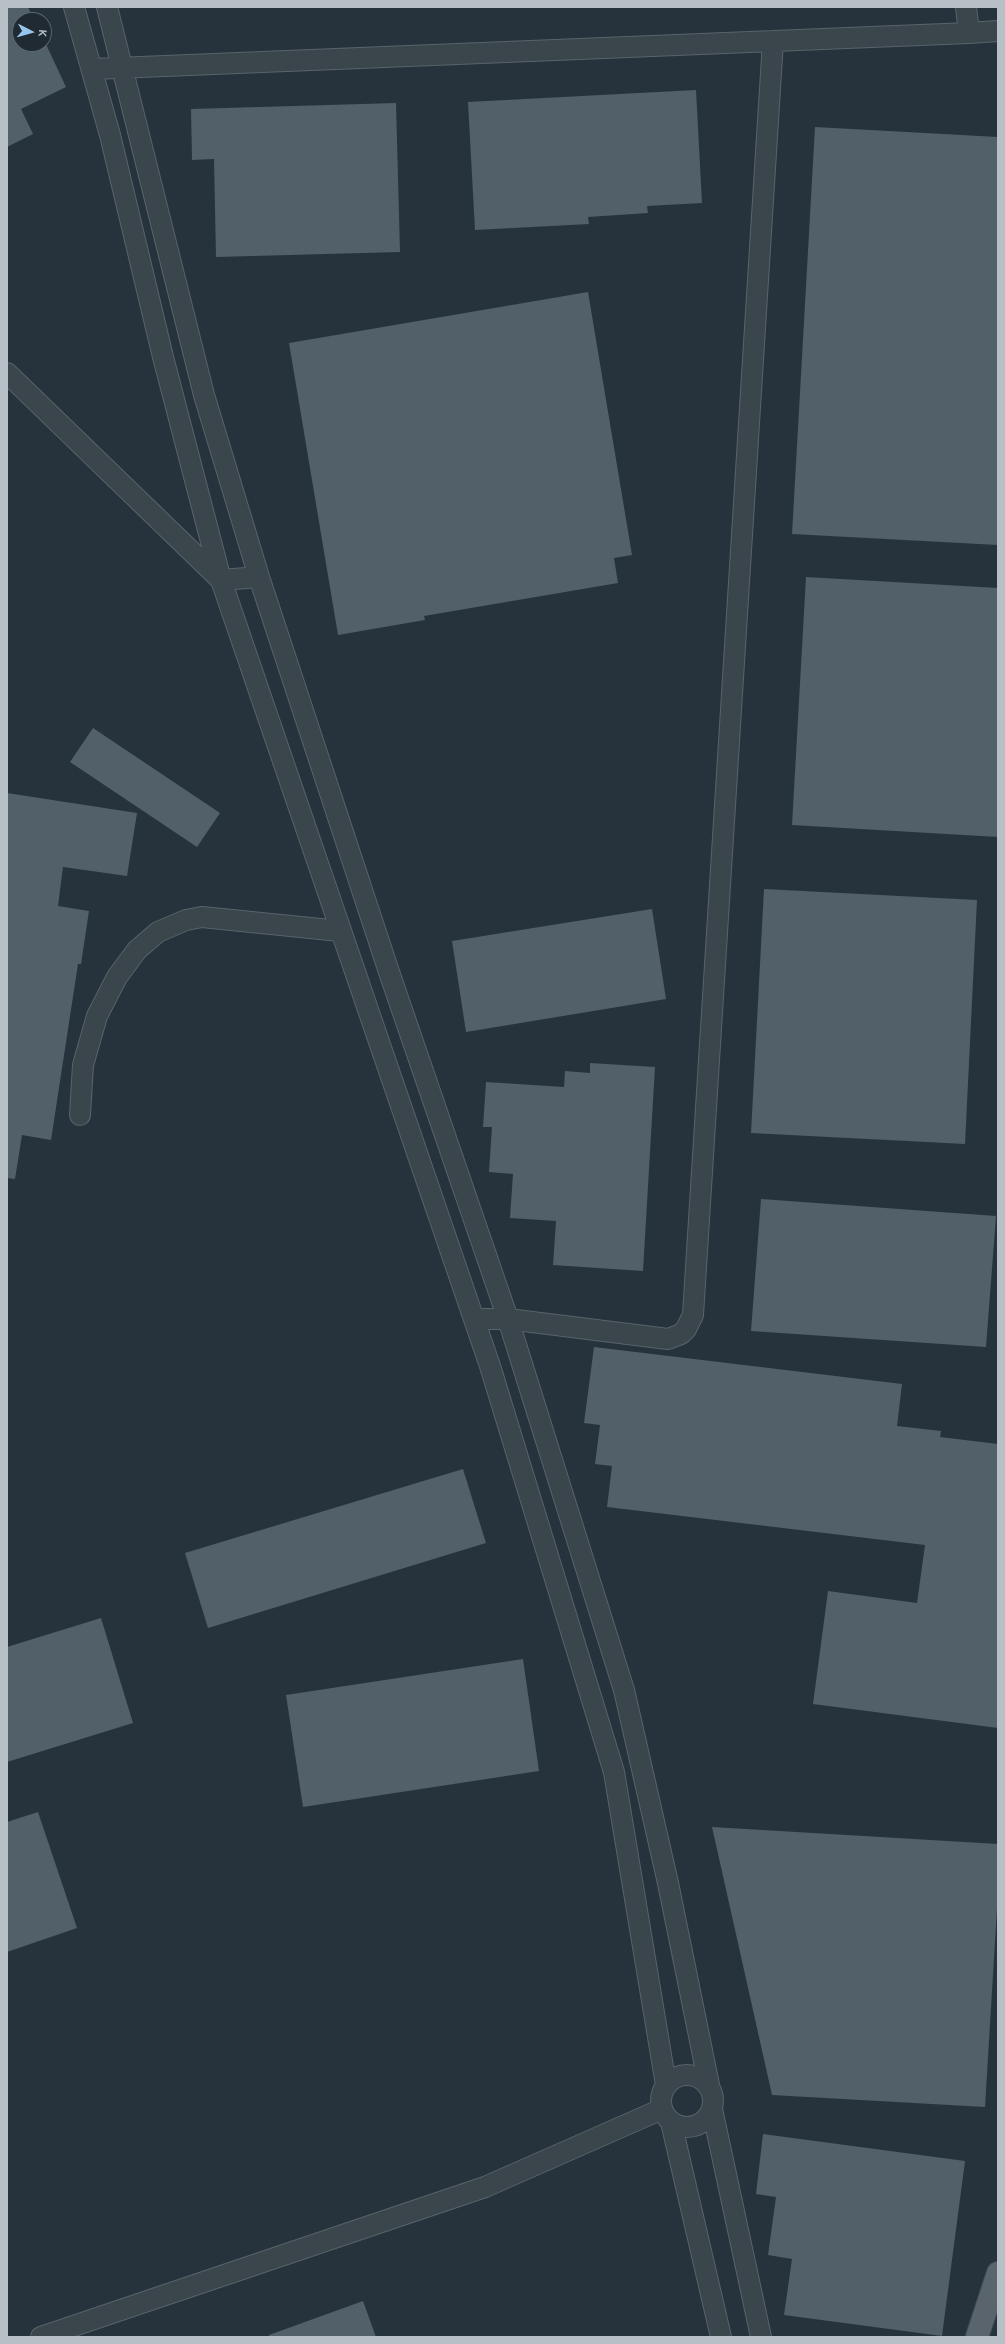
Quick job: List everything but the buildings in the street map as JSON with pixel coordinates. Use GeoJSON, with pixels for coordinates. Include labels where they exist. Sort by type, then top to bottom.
{"type":"FeatureCollection","features":[{"type":"Feature","properties":{"kind":"main road"},"geometry":{"type":"LineString","coordinates":[[977,2337],[998,2273]]}},
{"type":"Feature","properties":{"kind":"street"},"geometry":{"type":"LineString","coordinates":[[74,7],[110,135],[163,357],[221,580],[490,1366],[614,1772],[666,2085]]}},
{"type":"Feature","properties":{"kind":"street"},"geometry":{"type":"LineString","coordinates":[[107,7],[204,395],[259,577],[388,972],[508,1319],[624,1690],[668,1883],[709,2085],[714,2101],[712,2109],[702,2123],[695,2126],[679,2126],[667,2115]]}},
{"type":"Feature","properties":{"kind":"street"},"geometry":{"type":"LineString","coordinates":[[966,7],[969,33]]}},
{"type":"Feature","properties":{"kind":"street"},"geometry":{"type":"LineString","coordinates":[[92,69],[998,31]]}},
{"type":"Feature","properties":{"kind":"street"},"geometry":{"type":"LineString","coordinates":[[474,1319],[508,1319],[668,1339],[681,1334],[693,1315],[773,40]]}},
{"type":"Feature","properties":{"kind":"street"},"geometry":{"type":"LineString","coordinates":[[7,373],[221,580],[259,577]]}},
{"type":"Feature","properties":{"kind":"street"},"geometry":{"type":"LineString","coordinates":[[80,1115],[83,1065],[97,1016],[114,983],[130,959],[158,932],[172,925],[202,917],[340,931]]}},
{"type":"Feature","properties":{"kind":"street"},"geometry":{"type":"LineString","coordinates":[[709,2085],[696,2075],[688,2074],[676,2077],[666,2085],[661,2096],[667,2115],[721,2337]]}},
{"type":"Feature","properties":{"kind":"street"},"geometry":{"type":"LineString","coordinates":[[712,2109],[761,2337]]}},
{"type":"Feature","properties":{"kind":"street"},"geometry":{"type":"LineString","coordinates":[[41,2337],[485,2187],[667,2115]]}}]}
